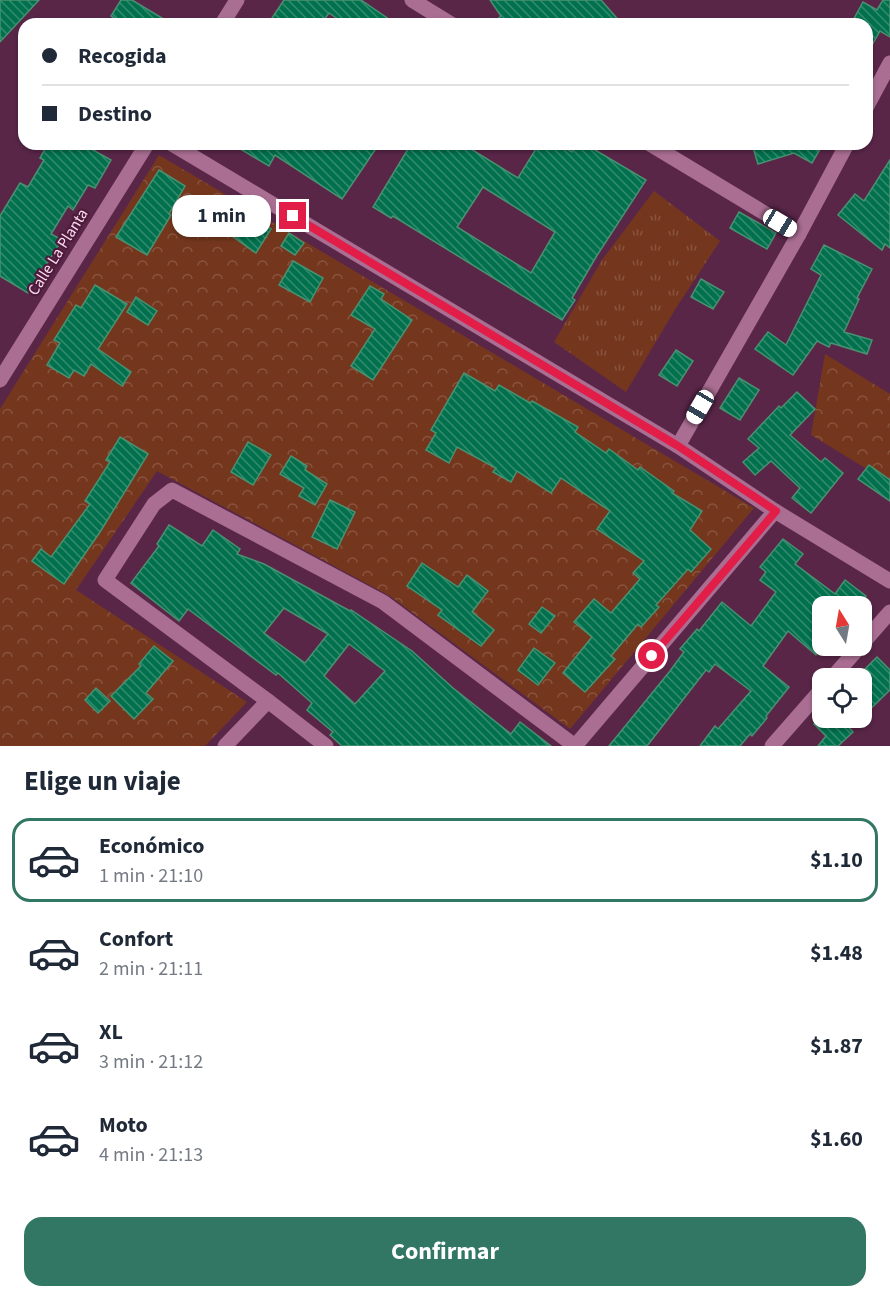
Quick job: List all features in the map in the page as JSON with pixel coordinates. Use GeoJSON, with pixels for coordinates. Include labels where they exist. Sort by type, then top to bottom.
{"type":"FeatureCollection","features":[{"type":"Feature","properties":{"kind":"street"},"geometry":{"type":"LineString","coordinates":[[226,18],[237,0]]}},
{"type":"Feature","properties":{"kind":"street"},"geometry":{"type":"LineString","coordinates":[[412,0],[441,18]]}},
{"type":"Feature","properties":{"kind":"street"},"geometry":{"type":"LineString","coordinates":[[873,95],[890,63]]}},
{"type":"Feature","properties":{"kind":"street","name":"Calle La Planta"},"geometry":{"type":"LineString","coordinates":[[0,380],[143,150]]}},
{"type":"Feature","properties":{"kind":"street"},"geometry":{"type":"LineString","coordinates":[[181,150],[678,446],[776,511],[890,581]]}},
{"type":"Feature","properties":{"kind":"street"},"geometry":{"type":"LineString","coordinates":[[660,150],[799,234]]}},
{"type":"Feature","properties":{"kind":"street"},"geometry":{"type":"LineString","coordinates":[[678,446],[799,234],[844,150]]}},
{"type":"Feature","properties":{"kind":"street"},"geometry":{"type":"LineString","coordinates":[[326,746],[105,580],[154,504],[172,490],[383,602],[575,746],[776,511]]}},
{"type":"Feature","properties":{"kind":"street"},"geometry":{"type":"LineString","coordinates":[[872,632],[890,612]]}},
{"type":"Feature","properties":{"kind":"street"},"geometry":{"type":"LineString","coordinates":[[841,668],[851,656]]}},
{"type":"Feature","properties":{"kind":"street"},"geometry":{"type":"LineString","coordinates":[[772,746],[812,700]]}},
{"type":"Feature","properties":{"kind":"street"},"geometry":{"type":"LineString","coordinates":[[225,746],[268,701]]}},
{"type":"Feature","properties":{"kind":"green space"},"geometry":{"type":"Polygon","coordinates":[[[159,155],[754,508],[570,729],[390,596],[157,471],[76,590],[247,702],[205,746],[0,746],[0,409],[159,155]]]}},
{"type":"Feature","properties":{"kind":"green space"},"geometry":{"type":"Polygon","coordinates":[[[654,191],[720,241],[676,308],[626,392],[554,342],[602,260],[654,191]]]}},
{"type":"Feature","properties":{"kind":"green space"},"geometry":{"type":"Polygon","coordinates":[[[825,354],[890,394],[890,483],[811,435],[825,354]]]}},
{"type":"Feature","properties":{"kind":"building"},"geometry":{"type":"Polygon","coordinates":[[[0,0],[39,0],[22,18],[18,18],[18,23],[0,42],[0,0]]]}},
{"type":"Feature","properties":{"kind":"building"},"geometry":{"type":"Polygon","coordinates":[[[121,0],[132,0],[162,18],[114,18],[111,16],[121,0]]]}},
{"type":"Feature","properties":{"kind":"building"},"geometry":{"type":"Polygon","coordinates":[[[284,0],[361,0],[387,18],[336,18],[329,13],[325,18],[272,18],[284,0]]]}},
{"type":"Feature","properties":{"kind":"building"},"geometry":{"type":"Polygon","coordinates":[[[490,0],[601,0],[617,18],[499,18],[501,16],[490,0]]]}},
{"type":"Feature","properties":{"kind":"building"},"geometry":{"type":"Polygon","coordinates":[[[883,0],[890,0],[890,37],[880,31],[873,43],[873,18],[854,18],[863,2],[877,10],[883,0]]]}},
{"type":"Feature","properties":{"kind":"building"},"geometry":{"type":"Polygon","coordinates":[[[45,150],[93,150],[111,160],[95,188],[88,185],[73,210],[68,206],[51,234],[62,240],[28,293],[0,276],[0,216],[20,183],[28,187],[44,160],[40,158],[45,150]]]}},
{"type":"Feature","properties":{"kind":"building"},"geometry":{"type":"Polygon","coordinates":[[[242,150],[375,150],[342,199],[275,155],[269,166],[242,150]]]}},
{"type":"Feature","properties":{"kind":"building"},"geometry":{"type":"Polygon","coordinates":[[[407,150],[473,150],[518,178],[535,150],[569,150],[572,152],[573,150],[595,150],[646,180],[596,257],[572,298],[575,300],[562,320],[393,216],[391,218],[373,207],[407,150]],[[483,187],[457,227],[531,273],[555,232],[483,187]]]}},
{"type":"Feature","properties":{"kind":"building"},"geometry":{"type":"Polygon","coordinates":[[[754,150],[820,150],[812,163],[794,153],[758,164],[754,150]]]}},
{"type":"Feature","properties":{"kind":"building"},"geometry":{"type":"Polygon","coordinates":[[[890,160],[890,248],[885,244],[882,250],[838,215],[855,194],[864,201],[890,160]]]}},
{"type":"Feature","properties":{"kind":"building"},"geometry":{"type":"Polygon","coordinates":[[[159,170],[185,186],[147,255],[116,237],[159,170]]]}},
{"type":"Feature","properties":{"kind":"building"},"geometry":{"type":"Polygon","coordinates":[[[237,204],[271,229],[256,253],[225,231],[230,223],[226,221],[237,204]]]}},
{"type":"Feature","properties":{"kind":"building"},"geometry":{"type":"Polygon","coordinates":[[[739,212],[776,233],[767,249],[730,228],[739,212]]]}},
{"type":"Feature","properties":{"kind":"building"},"geometry":{"type":"Polygon","coordinates":[[[289,233],[304,243],[295,255],[281,246],[289,233]]]}},
{"type":"Feature","properties":{"kind":"building"},"geometry":{"type":"Polygon","coordinates":[[[824,245],[872,269],[857,298],[859,299],[844,332],[872,340],[867,354],[831,343],[829,347],[817,341],[793,375],[755,349],[768,332],[786,345],[821,275],[811,269],[824,245]]]}},
{"type":"Feature","properties":{"kind":"building"},"geometry":{"type":"Polygon","coordinates":[[[293,261],[323,278],[310,302],[279,285],[293,261]]]}},
{"type":"Feature","properties":{"kind":"building"},"geometry":{"type":"Polygon","coordinates":[[[701,279],[724,292],[713,309],[691,297],[701,279]]]}},
{"type":"Feature","properties":{"kind":"building"},"geometry":{"type":"Polygon","coordinates":[[[95,285],[127,304],[98,349],[131,372],[122,386],[91,364],[84,376],[74,370],[69,378],[47,365],[60,343],[54,340],[76,305],[81,308],[95,285]]]}},
{"type":"Feature","properties":{"kind":"building"},"geometry":{"type":"Polygon","coordinates":[[[370,286],[384,294],[381,299],[412,320],[373,380],[351,366],[375,329],[351,315],[370,286]]]}},
{"type":"Feature","properties":{"kind":"building"},"geometry":{"type":"Polygon","coordinates":[[[136,297],[157,311],[148,325],[127,312],[136,297]]]}},
{"type":"Feature","properties":{"kind":"building"},"geometry":{"type":"Polygon","coordinates":[[[676,350],[693,361],[677,386],[659,375],[676,350]]]}},
{"type":"Feature","properties":{"kind":"building"},"geometry":{"type":"Polygon","coordinates":[[[464,373],[495,391],[499,385],[578,427],[575,432],[606,453],[609,449],[638,470],[640,467],[674,491],[672,493],[702,511],[690,530],[711,549],[691,572],[688,569],[656,605],[659,607],[641,627],[638,624],[611,656],[615,659],[585,692],[563,673],[592,637],[574,622],[594,599],[611,613],[640,579],[633,573],[644,561],[597,529],[610,511],[561,478],[551,493],[517,471],[511,482],[493,472],[496,468],[457,447],[449,463],[426,450],[436,433],[431,430],[464,373]]]}},
{"type":"Feature","properties":{"kind":"building"},"geometry":{"type":"Polygon","coordinates":[[[739,378],[759,390],[740,420],[720,408],[739,378]]]}},
{"type":"Feature","properties":{"kind":"building"},"geometry":{"type":"Polygon","coordinates":[[[797,392],[815,409],[790,435],[821,462],[825,458],[843,473],[811,513],[792,498],[800,488],[771,461],[755,475],[743,462],[759,448],[748,439],[779,406],[781,408],[797,392]]]}},
{"type":"Feature","properties":{"kind":"building"},"geometry":{"type":"Polygon","coordinates":[[[120,437],[148,454],[100,532],[64,584],[32,561],[41,549],[51,557],[90,504],[85,501],[110,462],[106,460],[120,437]]]}},
{"type":"Feature","properties":{"kind":"building"},"geometry":{"type":"Polygon","coordinates":[[[248,442],[271,455],[253,485],[231,472],[248,442]]]}},
{"type":"Feature","properties":{"kind":"building"},"geometry":{"type":"Polygon","coordinates":[[[291,456],[307,466],[305,470],[327,484],[315,505],[299,496],[304,488],[280,474],[291,456]]]}},
{"type":"Feature","properties":{"kind":"building"},"geometry":{"type":"Polygon","coordinates":[[[869,465],[890,480],[890,501],[858,479],[869,465]]]}},
{"type":"Feature","properties":{"kind":"building"},"geometry":{"type":"Polygon","coordinates":[[[330,500],[355,512],[337,549],[312,537],[330,500]]]}},
{"type":"Feature","properties":{"kind":"building"},"geometry":{"type":"Polygon","coordinates":[[[169,525],[202,546],[213,530],[240,549],[237,554],[264,564],[351,610],[412,651],[453,688],[511,734],[520,722],[551,746],[342,746],[330,735],[333,732],[307,710],[312,703],[278,673],[276,675],[188,609],[179,621],[131,583],[159,546],[157,544],[169,525]],[[284,608],[264,633],[305,663],[328,634],[284,608]],[[349,644],[324,676],[355,704],[385,671],[349,644]]]}},
{"type":"Feature","properties":{"kind":"building"},"geometry":{"type":"Polygon","coordinates":[[[783,539],[803,554],[795,564],[835,594],[845,580],[866,596],[812,596],[812,652],[788,631],[763,666],[789,687],[766,716],[767,718],[740,746],[700,746],[715,726],[718,729],[751,691],[715,664],[709,672],[706,670],[647,746],[609,746],[684,652],[680,649],[697,629],[699,631],[722,602],[751,626],[776,592],[760,580],[766,572],[760,567],[783,539]]]}},
{"type":"Feature","properties":{"kind":"building"},"geometry":{"type":"Polygon","coordinates":[[[422,563],[458,587],[467,575],[488,591],[472,612],[494,630],[481,646],[438,615],[442,610],[407,586],[422,563]]]}},
{"type":"Feature","properties":{"kind":"building"},"geometry":{"type":"Polygon","coordinates":[[[542,607],[555,616],[541,633],[529,624],[542,607]]]}},
{"type":"Feature","properties":{"kind":"building"},"geometry":{"type":"Polygon","coordinates":[[[154,646],[173,661],[146,693],[153,699],[134,719],[111,696],[141,666],[139,664],[154,646]]]}},
{"type":"Feature","properties":{"kind":"building"},"geometry":{"type":"Polygon","coordinates":[[[534,648],[555,663],[538,685],[518,670],[534,648]]]}},
{"type":"Feature","properties":{"kind":"building"},"geometry":{"type":"Polygon","coordinates":[[[877,657],[890,670],[890,690],[872,707],[872,668],[866,668],[877,657]]]}},
{"type":"Feature","properties":{"kind":"building"},"geometry":{"type":"Polygon","coordinates":[[[96,688],[110,701],[98,713],[85,700],[96,688]]]}},
{"type":"Feature","properties":{"kind":"building"},"geometry":{"type":"Polygon","coordinates":[[[818,728],[849,728],[853,732],[838,746],[818,746],[826,736],[818,728]]]}},
{"type":"Feature","properties":{"kind":"route"},"geometry":{"type":"LineString","coordinates":[[293,216],[678,446],[776,511],[652,656]]}}]}
